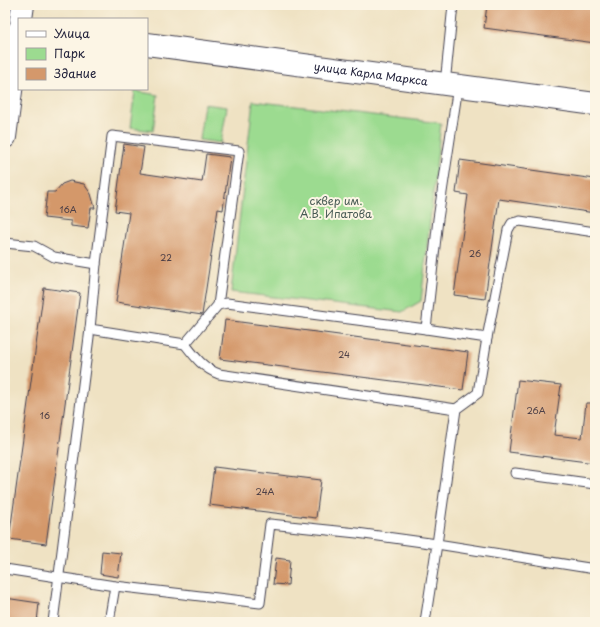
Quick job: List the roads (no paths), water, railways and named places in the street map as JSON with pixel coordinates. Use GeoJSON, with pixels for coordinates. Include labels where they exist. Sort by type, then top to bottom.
{"type":"FeatureCollection","features":[{"type":"Feature","properties":{"kind":"street"},"geometry":{"type":"LineString","coordinates":[[19,18],[23,5]]}},
{"type":"Feature","properties":{"kind":"street"},"geometry":{"type":"LineString","coordinates":[[5,137],[16,26]]}},
{"type":"Feature","properties":{"kind":"street","name":"улица Карла Маркса"},"geometry":{"type":"LineString","coordinates":[[148,44],[595,104]]}},
{"type":"Feature","properties":{"kind":"lane"},"geometry":{"type":"LineString","coordinates":[[426,329],[451,85],[453,5]]}},
{"type":"Feature","properties":{"kind":"lane"},"geometry":{"type":"LineString","coordinates":[[53,622],[90,329],[96,264],[112,136],[239,151],[218,305],[185,344]]}},
{"type":"Feature","properties":{"kind":"lane"},"geometry":{"type":"LineString","coordinates":[[90,329],[185,344],[207,370],[219,374],[456,409],[478,393],[508,230],[512,223],[520,221],[595,232]]}},
{"type":"Feature","properties":{"kind":"lane"},"geometry":{"type":"LineString","coordinates":[[5,243],[34,246],[54,258],[96,264]]}},
{"type":"Feature","properties":{"kind":"lane"},"geometry":{"type":"LineString","coordinates":[[218,305],[227,303],[487,338]]}},
{"type":"Feature","properties":{"kind":"lane"},"geometry":{"type":"LineString","coordinates":[[424,622],[437,544],[456,409]]}},
{"type":"Feature","properties":{"kind":"lane"},"geometry":{"type":"LineString","coordinates":[[515,474],[595,484]]}},
{"type":"Feature","properties":{"kind":"lane"},"geometry":{"type":"LineString","coordinates":[[5,569],[114,586],[260,603],[270,524],[357,533],[437,544],[595,569]]}},
{"type":"Feature","properties":{"kind":"lane"},"geometry":{"type":"LineString","coordinates":[[110,622],[114,586]]}},
{"type":"Feature","properties":{"kind":"park label","name":"сквер им. А.В. Ипатова"},"geometry":{"type":"Point","coordinates":[336,207]}}]}
